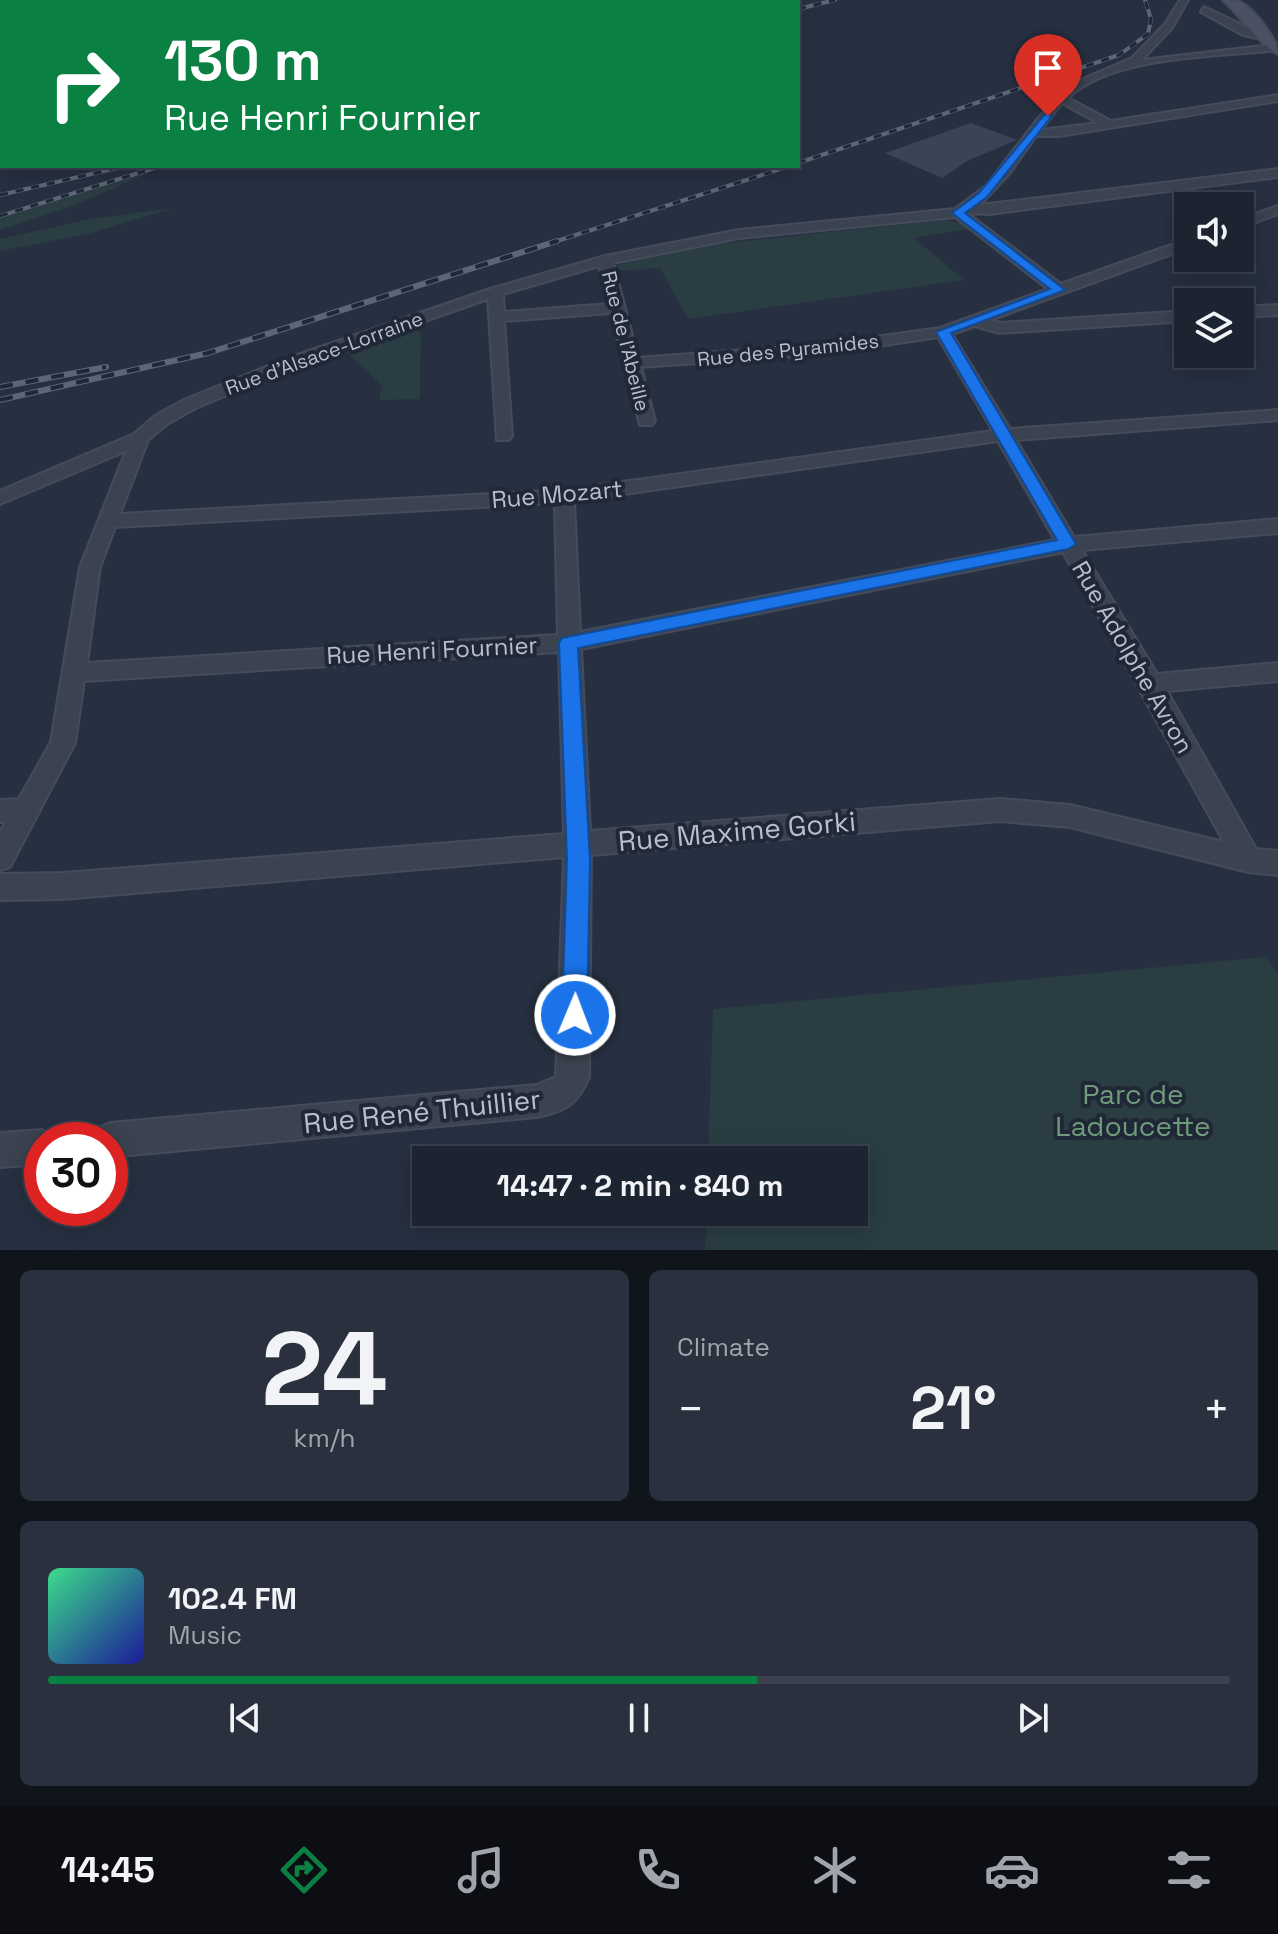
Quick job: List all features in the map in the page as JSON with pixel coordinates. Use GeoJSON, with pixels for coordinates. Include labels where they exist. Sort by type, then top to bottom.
{"type":"FeatureCollection","features":[{"type":"Feature","properties":{"kind":"main road"},"geometry":{"type":"LineString","coordinates":[[1241,2],[1261,36],[1276,48]]}},
{"type":"Feature","properties":{"kind":"street"},"geometry":{"type":"LineString","coordinates":[[1131,64],[1169,26],[1184,0]]}},
{"type":"Feature","properties":{"kind":"street"},"geometry":{"type":"LineString","coordinates":[[1204,10],[1246,33],[1261,36]]}},
{"type":"Feature","properties":{"kind":"street"},"geometry":{"type":"LineString","coordinates":[[1059,290],[964,210],[1062,99],[1086,79],[1131,64],[1276,48]]}},
{"type":"Feature","properties":{"kind":"street"},"geometry":{"type":"LineString","coordinates":[[1034,133],[1278,98]]}},
{"type":"Feature","properties":{"kind":"street"},"geometry":{"type":"LineString","coordinates":[[1062,99],[1107,124]]}},
{"type":"Feature","properties":{"kind":"street","name":"Rue d'Alsace-Lorraine"},"geometry":{"type":"LineString","coordinates":[[0,498],[140,438],[175,412],[241,382],[495,292],[605,260],[739,234],[989,210],[1278,173]]}},
{"type":"Feature","properties":{"kind":"street"},"geometry":{"type":"LineString","coordinates":[[1254,219],[1278,210]]}},
{"type":"Feature","properties":{"kind":"street","name":"Rue des Pyramides"},"geometry":{"type":"LineString","coordinates":[[632,363],[825,349],[943,332],[1174,248]]}},
{"type":"Feature","properties":{"kind":"street","name":"Rue de l'Abeille"},"geometry":{"type":"LineString","coordinates":[[605,260],[646,421]]}},
{"type":"Feature","properties":{"kind":"street"},"geometry":{"type":"LineString","coordinates":[[495,292],[503,436]]}},
{"type":"Feature","properties":{"kind":"street"},"geometry":{"type":"LineString","coordinates":[[497,317],[619,308]]}},
{"type":"Feature","properties":{"kind":"street"},"geometry":{"type":"LineString","coordinates":[[1254,311],[1278,310]]}},
{"type":"Feature","properties":{"kind":"street"},"geometry":{"type":"LineString","coordinates":[[974,320],[999,328],[1174,317]]}},
{"type":"Feature","properties":{"kind":"street","name":"Rue Adolphe Avron"},"geometry":{"type":"LineString","coordinates":[[943,332],[1151,684],[1248,860]]}},
{"type":"Feature","properties":{"kind":"street","name":"Rue Mozart"},"geometry":{"type":"LineString","coordinates":[[107,521],[564,496],[1005,435],[1278,415]]}},
{"type":"Feature","properties":{"kind":"street"},"geometry":{"type":"LineString","coordinates":[[0,858],[13,811],[63,743],[90,567],[140,438]]}},
{"type":"Feature","properties":{"kind":"street","name":"Rue René Thuillier"},"geometry":{"type":"LineString","coordinates":[[128,1138],[561,1097],[569,1089],[573,1077],[578,860],[564,496]]}},
{"type":"Feature","properties":{"kind":"street","name":"Rue Henri Fournier"},"geometry":{"type":"LineString","coordinates":[[75,673],[568,643],[1068,544],[1278,526]]}},
{"type":"Feature","properties":{"kind":"street"},"geometry":{"type":"LineString","coordinates":[[1151,684],[1278,672]]}},
{"type":"Feature","properties":{"kind":"street","name":"Rue Maxime Gorki"},"geometry":{"type":"LineString","coordinates":[[0,887],[63,886],[763,827],[1032,810],[1070,816],[1248,860],[1278,863]]}},
{"type":"Feature","properties":{"kind":"street"},"geometry":{"type":"LineString","coordinates":[[0,1150],[24,1148]]}},
{"type":"Feature","properties":{"kind":"green space"},"geometry":{"type":"Polygon","coordinates":[[[151,172],[72,206],[0,230],[0,218],[151,172]]]}},
{"type":"Feature","properties":{"kind":"green space"},"geometry":{"type":"Polygon","coordinates":[[[173,208],[92,233],[0,251],[0,239],[90,219],[173,208]]]}},
{"type":"Feature","properties":{"kind":"green space"},"geometry":{"type":"Polygon","coordinates":[[[945,220],[960,223],[969,229],[914,238],[964,280],[688,319],[660,268],[616,271],[614,266],[698,246],[945,220]]]}},
{"type":"Feature","properties":{"kind":"green space"},"geometry":{"type":"Polygon","coordinates":[[[421,323],[420,399],[379,400],[382,386],[345,350],[421,323]]]}},
{"type":"Feature","properties":{"kind":"green space","name":"Parc de Ladoucette"},"geometry":{"type":"Polygon","coordinates":[[[1266,957],[1278,973],[1278,1250],[705,1250],[706,1226],[868,1226],[868,1146],[708,1146],[713,1009],[1266,957]]]}},
{"type":"Feature","properties":{"kind":"building"},"geometry":{"type":"Polygon","coordinates":[[[971,123],[1017,140],[967,161],[942,178],[885,153],[971,123]]]}},
{"type":"Feature","properties":{"kind":"railway"},"geometry":{"type":"LineString","coordinates":[[800,9],[835,0]]}},
{"type":"Feature","properties":{"kind":"railway"},"geometry":{"type":"LineString","coordinates":[[800,162],[1119,55],[1148,34],[1151,19],[1145,0]]}},
{"type":"Feature","properties":{"kind":"railway"},"geometry":{"type":"LineString","coordinates":[[0,195],[117,168]]}},
{"type":"Feature","properties":{"kind":"railway"},"geometry":{"type":"LineString","coordinates":[[0,216],[155,168]]}},
{"type":"Feature","properties":{"kind":"railway"},"geometry":{"type":"LineString","coordinates":[[551,243],[784,168]]}},
{"type":"Feature","properties":{"kind":"railway"},"geometry":{"type":"LineString","coordinates":[[0,400],[208,353],[557,241]]}},
{"type":"Feature","properties":{"kind":"railway"},"geometry":{"type":"LineString","coordinates":[[0,387],[106,367]]}},
{"type":"Feature","properties":{"kind":"route"},"geometry":{"type":"LineString","coordinates":[[575,1015],[578,860],[568,643],[1068,544],[943,332],[1059,290],[958,213],[983,195],[1048,116]]}}]}
